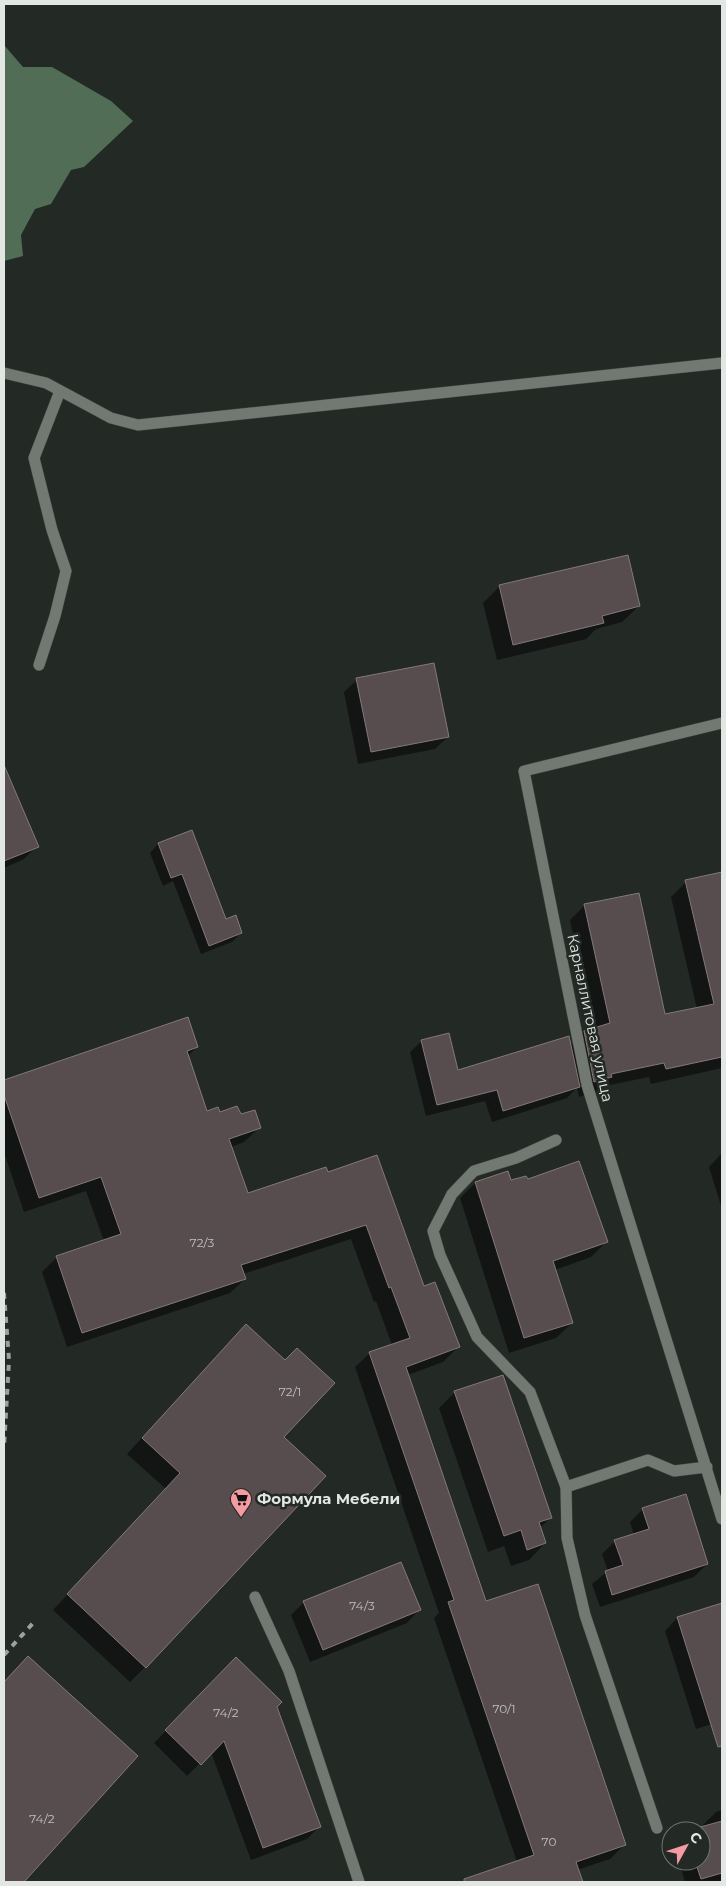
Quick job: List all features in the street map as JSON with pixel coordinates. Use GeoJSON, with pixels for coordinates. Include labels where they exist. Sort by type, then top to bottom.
{"type":"FeatureCollection","features":[{"type":"Feature","properties":{"kind":"lane"},"geometry":{"type":"LineString","coordinates":[[4,374],[46,383],[111,418],[138,425],[722,363]]}},
{"type":"Feature","properties":{"kind":"lane"},"geometry":{"type":"LineString","coordinates":[[39,665],[55,616],[66,572],[52,530],[34,458],[60,391]]}},
{"type":"Feature","properties":{"kind":"lane","name":"Карналлитовая улица"},"geometry":{"type":"LineString","coordinates":[[722,723],[524,771],[586,1085],[707,1466],[722,1519]]}},
{"type":"Feature","properties":{"kind":"lane"},"geometry":{"type":"LineString","coordinates":[[556,1140],[516,1158],[474,1171],[452,1194],[433,1231],[440,1255],[477,1337],[530,1392],[566,1487],[567,1538],[585,1615],[656,1828]]}},
{"type":"Feature","properties":{"kind":"lane"},"geometry":{"type":"LineString","coordinates":[[566,1487],[648,1460],[674,1471],[707,1466]]}},
{"type":"Feature","properties":{"kind":"lane"},"geometry":{"type":"LineString","coordinates":[[255,1598],[289,1671],[359,1882]]}},
{"type":"Feature","properties":{"kind":"shaded area"},"geometry":{"type":"Polygon","coordinates":[[[4,45],[23,67],[52,67],[111,101],[133,121],[84,167],[71,170],[51,204],[35,209],[21,235],[23,256],[4,261],[4,45]]]}},
{"type":"Feature","properties":{"kind":"building"},"geometry":{"type":"Polygon","coordinates":[[[628,555],[640,606],[602,616],[604,623],[513,645],[499,585],[628,555]]]}},
{"type":"Feature","properties":{"kind":"building"},"geometry":{"type":"Polygon","coordinates":[[[434,663],[449,737],[371,752],[356,678],[434,663]]]}},
{"type":"Feature","properties":{"kind":"building"},"geometry":{"type":"Polygon","coordinates":[[[4,765],[39,847],[4,861],[4,765]]]}},
{"type":"Feature","properties":{"kind":"building"},"geometry":{"type":"Polygon","coordinates":[[[192,830],[226,919],[236,915],[242,933],[209,946],[182,874],[171,878],[158,843],[192,830]]]}},
{"type":"Feature","properties":{"kind":"building"},"geometry":{"type":"Polygon","coordinates":[[[722,872],[722,1057],[666,1069],[664,1063],[611,1074],[612,1077],[594,1082],[584,1031],[610,1023],[584,904],[639,893],[665,1014],[714,1004],[685,880],[722,872]]]}},
{"type":"Feature","properties":{"kind":"building"},"geometry":{"type":"Polygon","coordinates":[[[188,1017],[198,1047],[187,1051],[207,1111],[218,1107],[220,1112],[237,1106],[241,1114],[255,1110],[261,1128],[229,1139],[248,1193],[326,1167],[328,1172],[377,1155],[424,1286],[435,1282],[460,1347],[406,1367],[486,1601],[538,1584],[626,1845],[576,1862],[583,1882],[464,1882],[464,1879],[534,1855],[448,1602],[454,1600],[369,1352],[410,1338],[366,1225],[241,1265],[246,1279],[82,1333],[56,1256],[121,1234],[101,1177],[39,1198],[4,1095],[4,1080],[188,1017]]]}},
{"type":"Feature","properties":{"kind":"building"},"geometry":{"type":"Polygon","coordinates":[[[449,1033],[458,1070],[569,1036],[580,1087],[503,1111],[497,1090],[437,1105],[421,1040],[449,1033]]]}},
{"type":"Feature","properties":{"kind":"building"},"geometry":{"type":"Polygon","coordinates":[[[579,1161],[608,1242],[553,1261],[573,1323],[524,1338],[475,1182],[508,1171],[511,1180],[526,1176],[528,1179],[579,1161]]]}},
{"type":"Feature","properties":{"kind":"building"},"geometry":{"type":"Polygon","coordinates":[[[246,1324],[285,1360],[297,1348],[335,1383],[284,1437],[326,1476],[146,1668],[67,1594],[180,1473],[142,1438],[246,1324]]]}},
{"type":"Feature","properties":{"kind":"building"},"geometry":{"type":"Polygon","coordinates":[[[503,1375],[552,1518],[539,1522],[546,1543],[527,1550],[521,1530],[504,1536],[454,1391],[503,1375]]]}},
{"type":"Feature","properties":{"kind":"building"},"geometry":{"type":"Polygon","coordinates":[[[686,1494],[708,1564],[612,1595],[605,1571],[623,1565],[614,1540],[649,1529],[642,1508],[686,1494]]]}},
{"type":"Feature","properties":{"kind":"building"},"geometry":{"type":"Polygon","coordinates":[[[401,1562],[421,1610],[323,1650],[303,1601],[401,1562]]]}},
{"type":"Feature","properties":{"kind":"building"},"geometry":{"type":"Polygon","coordinates":[[[722,1603],[722,1746],[718,1747],[677,1617],[722,1603]]]}},
{"type":"Feature","properties":{"kind":"building"},"geometry":{"type":"Polygon","coordinates":[[[28,1656],[138,1756],[24,1882],[4,1882],[4,1682],[28,1656]]]}},
{"type":"Feature","properties":{"kind":"building"},"geometry":{"type":"Polygon","coordinates":[[[236,1657],[282,1702],[277,1707],[321,1827],[263,1848],[224,1741],[201,1765],[165,1730],[236,1657]]]}},
{"type":"Feature","properties":{"kind":"building"},"geometry":{"type":"Polygon","coordinates":[[[722,1821],[722,1873],[701,1879],[698,1871],[711,1871],[711,1824],[722,1821]]]}},
{"type":"Feature","properties":{"kind":"railway"},"geometry":{"type":"LineString","coordinates":[[4,1293],[9,1360],[4,1448]]}},
{"type":"Feature","properties":{"kind":"railway"},"geometry":{"type":"LineString","coordinates":[[4,1655],[35,1621]]}},
{"type":"Feature","properties":{"kind":"place","name":"Формула Мебели"},"geometry":{"type":"Point","coordinates":[241,1518]}}]}
